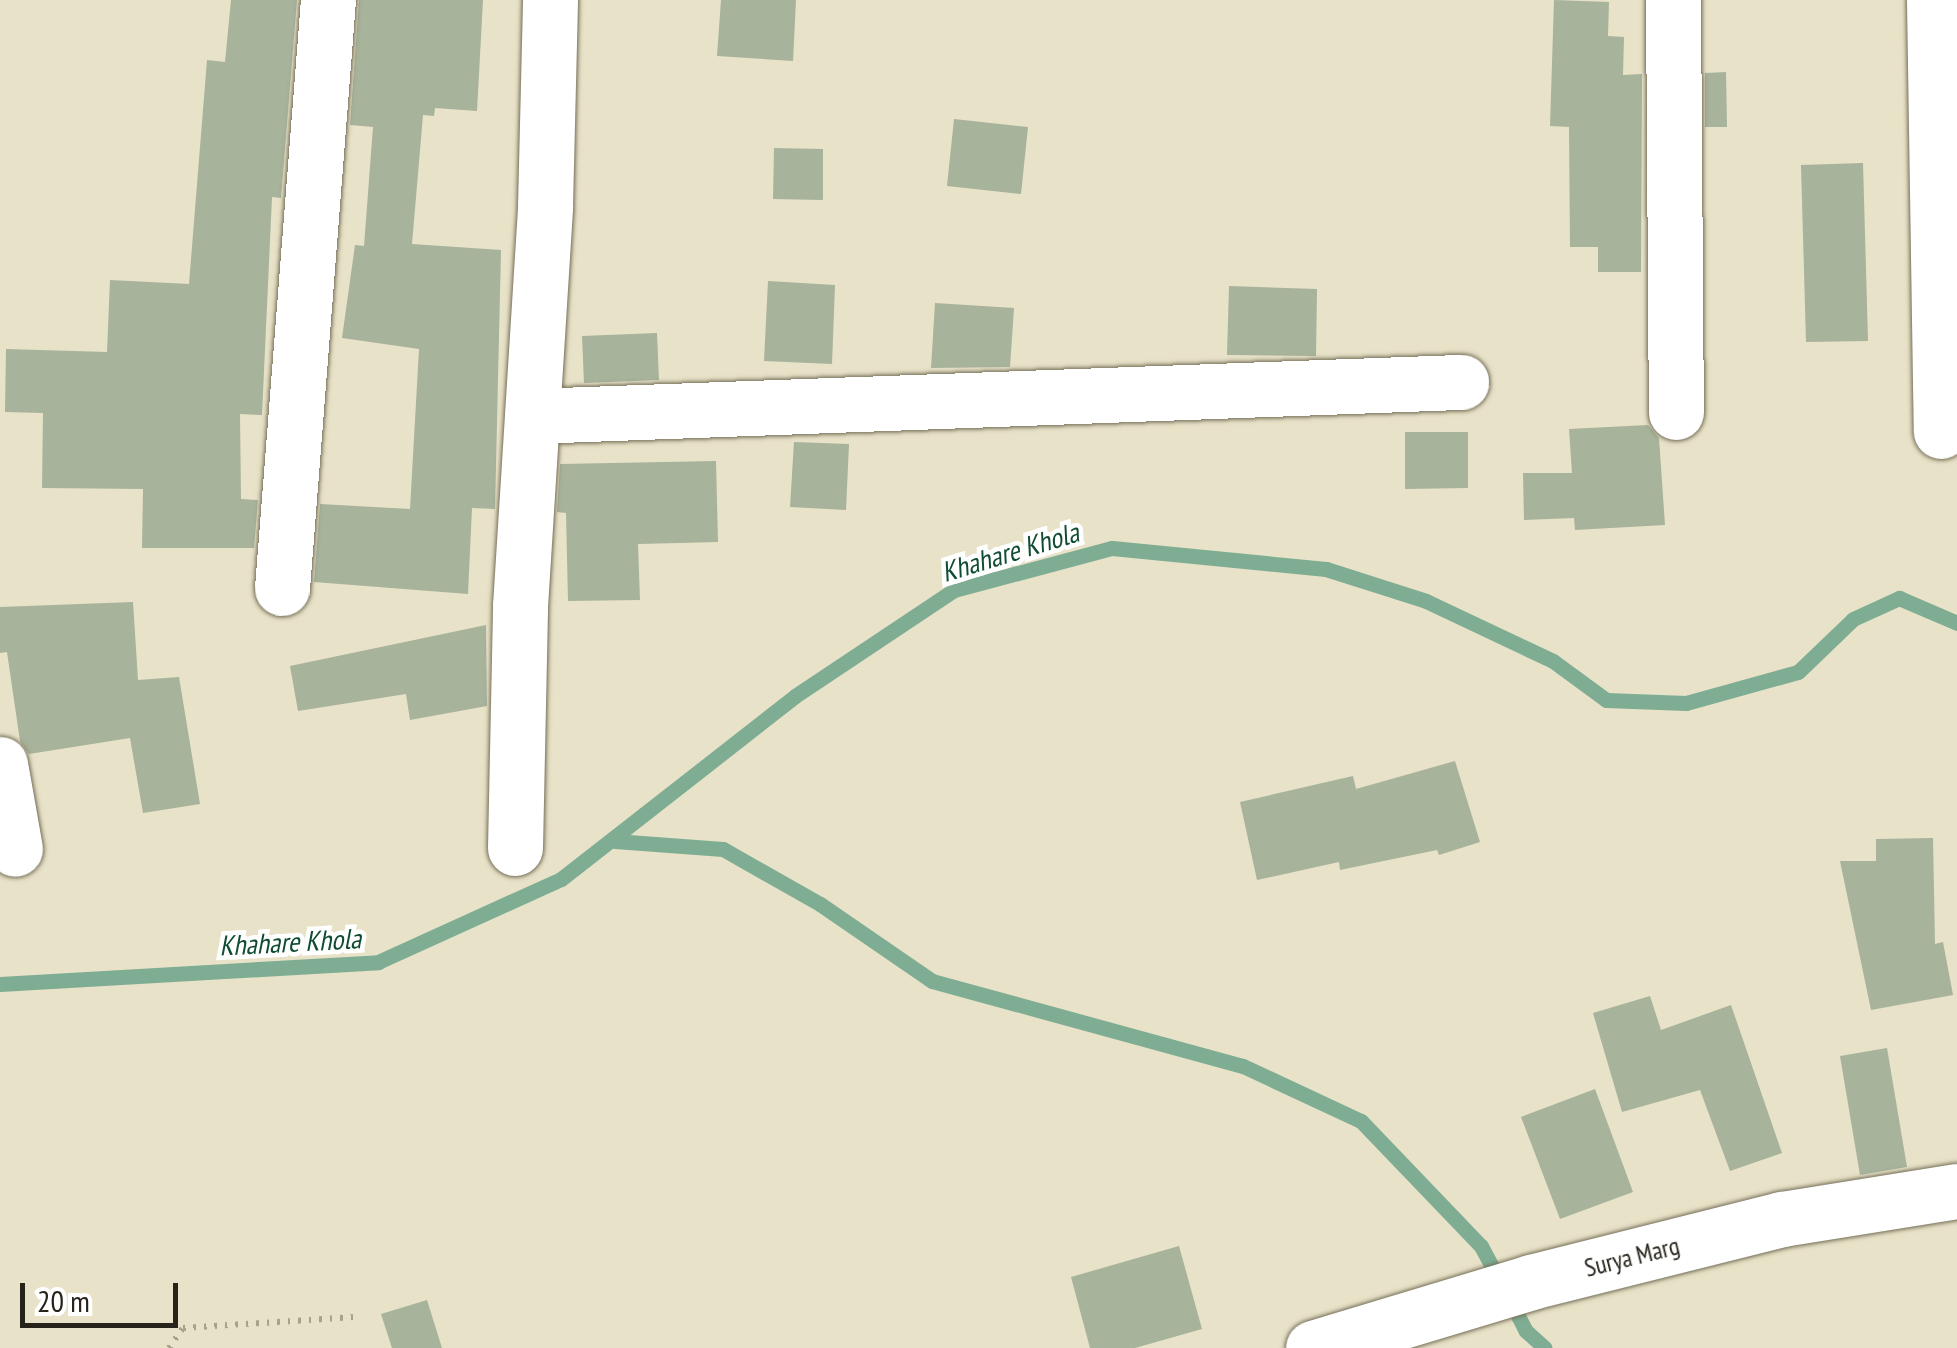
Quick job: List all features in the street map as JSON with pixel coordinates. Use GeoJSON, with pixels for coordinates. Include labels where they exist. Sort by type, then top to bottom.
{"type":"FeatureCollection","features":[{"type":"Feature","properties":{"kind":"street"},"geometry":{"type":"LineString","coordinates":[[282,588],[328,0]]}},
{"type":"Feature","properties":{"kind":"street"},"geometry":{"type":"LineString","coordinates":[[515,848],[550,0]]}},
{"type":"Feature","properties":{"kind":"street"},"geometry":{"type":"LineString","coordinates":[[1673,0],[1676,412]]}},
{"type":"Feature","properties":{"kind":"street"},"geometry":{"type":"LineString","coordinates":[[1934,0],[1942,430]]}},
{"type":"Feature","properties":{"kind":"street"},"geometry":{"type":"LineString","coordinates":[[532,416],[1461,382]]}},
{"type":"Feature","properties":{"kind":"street"},"geometry":{"type":"LineString","coordinates":[[0,764],[15,849]]}},
{"type":"Feature","properties":{"kind":"street","name":"Surya Marg"},"geometry":{"type":"LineString","coordinates":[[1313,1348],[1531,1282],[1782,1219],[1957,1191]]}},
{"type":"Feature","properties":{"kind":"path"},"geometry":{"type":"LineString","coordinates":[[169,1348],[183,1328],[355,1317]]}},
{"type":"Feature","properties":{"kind":"building"},"geometry":{"type":"Polygon","coordinates":[[[231,0],[297,0],[281,198],[272,197],[262,415],[240,414],[241,499],[258,500],[254,548],[142,548],[143,489],[42,488],[43,413],[5,412],[6,349],[107,352],[110,280],[189,284],[207,60],[225,62],[231,0]]]}},
{"type":"Feature","properties":{"kind":"building"},"geometry":{"type":"Polygon","coordinates":[[[359,0],[483,0],[477,111],[435,108],[434,116],[423,115],[412,244],[501,250],[495,509],[472,508],[468,594],[314,582],[320,504],[410,509],[419,349],[342,338],[355,245],[364,246],[373,127],[350,125],[359,0]]]}},
{"type":"Feature","properties":{"kind":"building"},"geometry":{"type":"Polygon","coordinates":[[[721,0],[796,0],[793,61],[717,56],[721,0]]]}},
{"type":"Feature","properties":{"kind":"building"},"geometry":{"type":"Polygon","coordinates":[[[1554,0],[1609,2],[1608,36],[1624,37],[1623,75],[1642,74],[1641,272],[1598,272],[1598,247],[1570,247],[1569,127],[1550,126],[1554,0]]]}},
{"type":"Feature","properties":{"kind":"building"},"geometry":{"type":"Polygon","coordinates":[[[1726,72],[1727,127],[1705,127],[1705,73],[1726,72]]]}},
{"type":"Feature","properties":{"kind":"building"},"geometry":{"type":"Polygon","coordinates":[[[954,119],[1028,127],[1021,194],[947,186],[954,119]]]}},
{"type":"Feature","properties":{"kind":"building"},"geometry":{"type":"Polygon","coordinates":[[[774,148],[823,149],[823,200],[773,199],[774,148]]]}},
{"type":"Feature","properties":{"kind":"building"},"geometry":{"type":"Polygon","coordinates":[[[1863,163],[1868,341],[1806,342],[1801,165],[1863,163]]]}},
{"type":"Feature","properties":{"kind":"building"},"geometry":{"type":"Polygon","coordinates":[[[768,281],[835,285],[832,364],[764,361],[768,281]]]}},
{"type":"Feature","properties":{"kind":"building"},"geometry":{"type":"Polygon","coordinates":[[[1229,286],[1317,289],[1316,356],[1227,355],[1229,286]]]}},
{"type":"Feature","properties":{"kind":"building"},"geometry":{"type":"Polygon","coordinates":[[[935,303],[1014,308],[1010,367],[931,368],[935,303]]]}},
{"type":"Feature","properties":{"kind":"building"},"geometry":{"type":"Polygon","coordinates":[[[657,333],[659,380],[584,383],[582,336],[657,333]]]}},
{"type":"Feature","properties":{"kind":"building"},"geometry":{"type":"Polygon","coordinates":[[[1648,425],[1659,438],[1665,525],[1575,530],[1574,518],[1524,520],[1523,473],[1572,473],[1569,429],[1648,425]]]}},
{"type":"Feature","properties":{"kind":"building"},"geometry":{"type":"Polygon","coordinates":[[[1405,432],[1468,432],[1468,488],[1405,489],[1405,432]]]}},
{"type":"Feature","properties":{"kind":"building"},"geometry":{"type":"Polygon","coordinates":[[[794,442],[849,444],[846,510],[790,507],[794,442]]]}},
{"type":"Feature","properties":{"kind":"building"},"geometry":{"type":"Polygon","coordinates":[[[716,461],[718,542],[638,544],[640,600],[568,601],[566,513],[557,512],[560,464],[716,461]]]}},
{"type":"Feature","properties":{"kind":"building"},"geometry":{"type":"Polygon","coordinates":[[[133,602],[138,680],[179,677],[200,804],[143,813],[130,738],[29,754],[20,741],[7,652],[0,653],[0,607],[133,602]]]}},
{"type":"Feature","properties":{"kind":"building"},"geometry":{"type":"Polygon","coordinates":[[[486,625],[487,706],[410,720],[406,694],[298,711],[290,666],[486,625]]]}},
{"type":"Feature","properties":{"kind":"building"},"geometry":{"type":"Polygon","coordinates":[[[1455,761],[1480,842],[1439,855],[1437,850],[1340,870],[1339,862],[1257,880],[1240,802],[1353,776],[1356,789],[1455,761]]]}},
{"type":"Feature","properties":{"kind":"building"},"geometry":{"type":"Polygon","coordinates":[[[1933,838],[1935,944],[1943,942],[1953,995],[1871,1010],[1840,861],[1876,861],[1876,839],[1933,838]]]}},
{"type":"Feature","properties":{"kind":"building"},"geometry":{"type":"Polygon","coordinates":[[[1650,996],[1661,1030],[1731,1005],[1782,1153],[1730,1171],[1700,1090],[1622,1112],[1593,1013],[1650,996]]]}},
{"type":"Feature","properties":{"kind":"building"},"geometry":{"type":"Polygon","coordinates":[[[1887,1048],[1907,1167],[1860,1175],[1840,1056],[1887,1048]]]}},
{"type":"Feature","properties":{"kind":"building"},"geometry":{"type":"Polygon","coordinates":[[[1595,1089],[1633,1192],[1560,1219],[1521,1117],[1595,1089]]]}},
{"type":"Feature","properties":{"kind":"building"},"geometry":{"type":"Polygon","coordinates":[[[1179,1246],[1202,1329],[1135,1348],[1090,1348],[1071,1277],[1179,1246]]]}},
{"type":"Feature","properties":{"kind":"building"},"geometry":{"type":"Polygon","coordinates":[[[427,1300],[442,1348],[392,1348],[381,1314],[427,1300]]]}},
{"type":"Feature","properties":{"kind":"waterway","name":"Khahare Khola"},"geometry":{"type":"LineString","coordinates":[[0,984],[378,962],[561,879],[795,696],[954,590],[1112,548],[1326,569],[1426,601],[1553,661],[1606,700],[1686,703],[1798,672],[1853,619],[1899,598],[1957,623]]}},
{"type":"Feature","properties":{"kind":"waterway"},"geometry":{"type":"LineString","coordinates":[[615,841],[723,849],[820,904],[932,981],[1243,1066],[1361,1121],[1481,1246],[1499,1280]]}},
{"type":"Feature","properties":{"kind":"waterway"},"geometry":{"type":"LineString","coordinates":[[1510,1300],[1526,1331],[1545,1348]]}}]}
